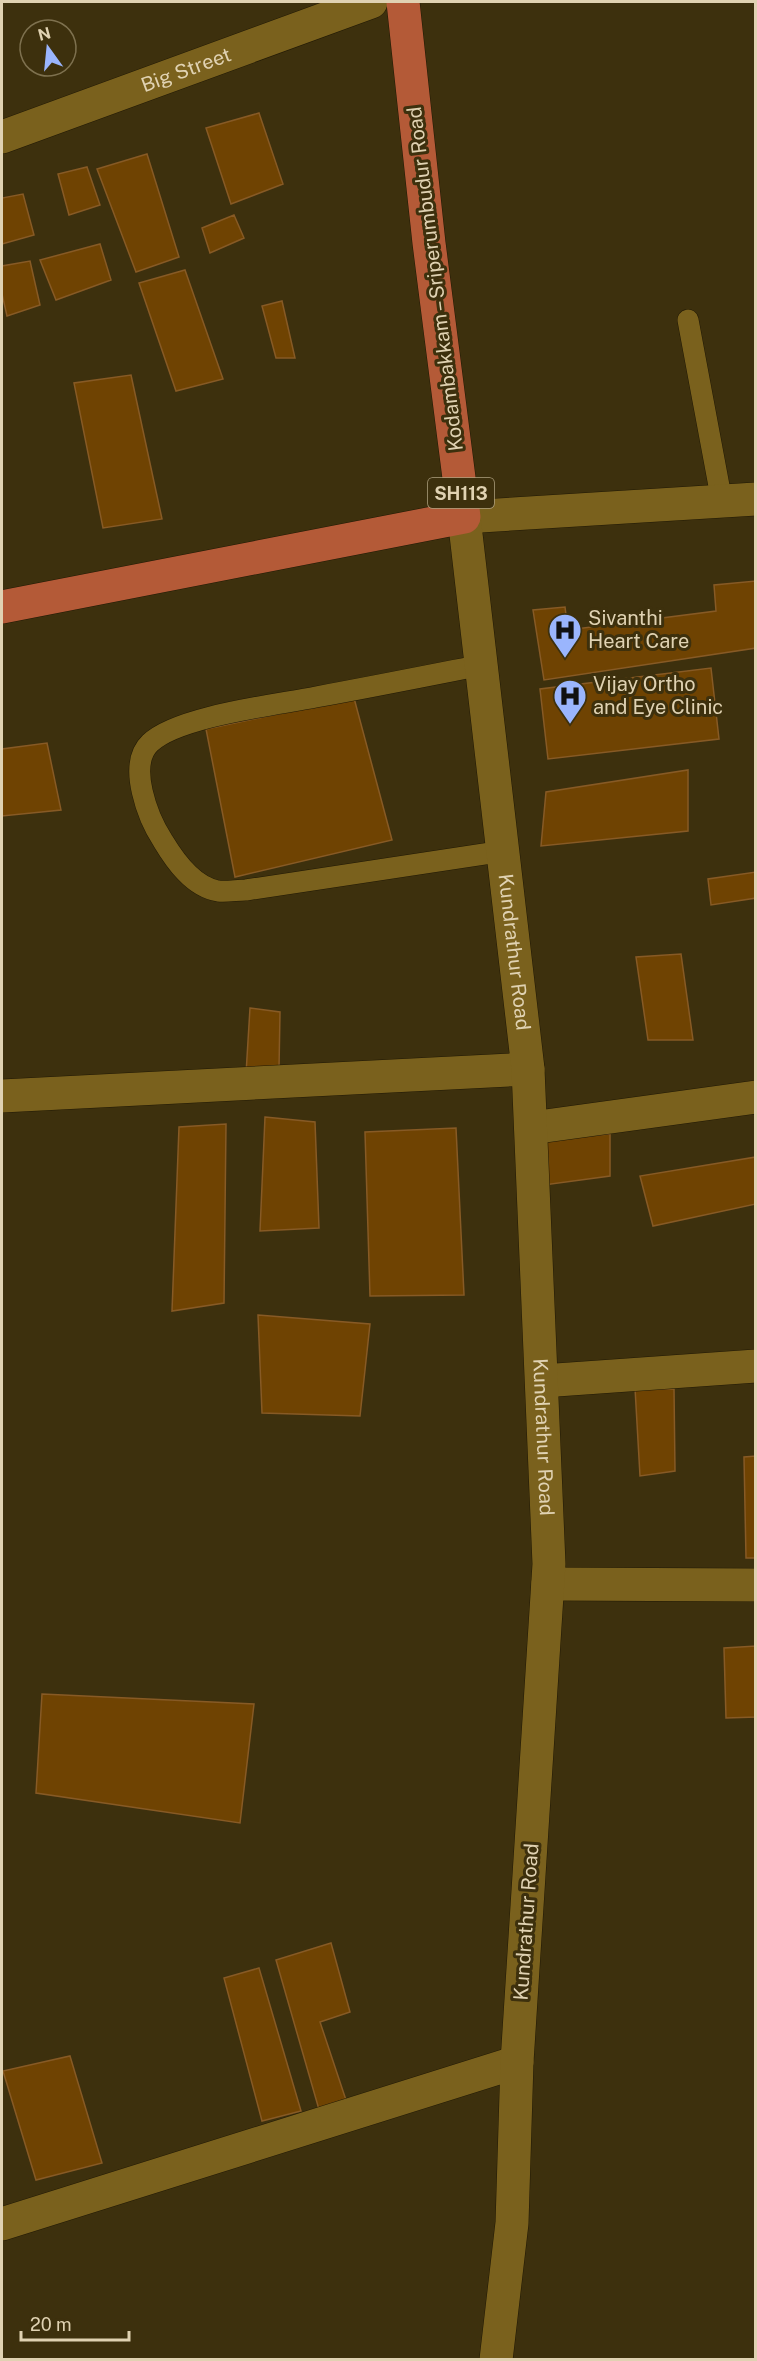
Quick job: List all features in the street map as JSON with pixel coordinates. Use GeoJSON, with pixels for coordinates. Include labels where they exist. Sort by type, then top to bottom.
{"type":"FeatureCollection","features":[{"type":"Feature","properties":{"kind":"main road","name":"Kodambakkam – Sriperumbudur Road"},"geometry":{"type":"LineString","coordinates":[[403,2],[429,243],[465,517]]}},
{"type":"Feature","properties":{"kind":"main road","name":"SH113"},"geometry":{"type":"LineString","coordinates":[[2,607],[465,517]]}},
{"type":"Feature","properties":{"kind":"street","name":"Big Street"},"geometry":{"type":"LineString","coordinates":[[2,137],[371,2]]}},
{"type":"Feature","properties":{"kind":"street"},"geometry":{"type":"LineString","coordinates":[[465,517],[756,500]]}},
{"type":"Feature","properties":{"kind":"street","name":"Kundrathur Road"},"geometry":{"type":"LineString","coordinates":[[465,517],[528,1069],[542,1381],[548,1584],[517,2062],[512,2223],[496,2360]]}},
{"type":"Feature","properties":{"kind":"street"},"geometry":{"type":"LineString","coordinates":[[2,1096],[528,1069]]}},
{"type":"Feature","properties":{"kind":"street"},"geometry":{"type":"LineString","coordinates":[[531,1128],[756,1097]]}},
{"type":"Feature","properties":{"kind":"street"},"geometry":{"type":"LineString","coordinates":[[542,1381],[756,1366]]}},
{"type":"Feature","properties":{"kind":"street"},"geometry":{"type":"LineString","coordinates":[[548,1584],[756,1585]]}},
{"type":"Feature","properties":{"kind":"street"},"geometry":{"type":"LineString","coordinates":[[2,2224],[517,2062]]}},
{"type":"Feature","properties":{"kind":"lane"},"geometry":{"type":"LineString","coordinates":[[688,320],[722,502]]}},
{"type":"Feature","properties":{"kind":"lane"},"geometry":{"type":"LineString","coordinates":[[482,665],[219,716],[171,730],[149,743],[140,760],[141,789],[150,815],[171,854],[198,883],[218,891],[246,890],[504,851]]}},
{"type":"Feature","properties":{"kind":"building"},"geometry":{"type":"Polygon","coordinates":[[[259,113],[283,184],[231,204],[206,128],[259,113]]]}},
{"type":"Feature","properties":{"kind":"building"},"geometry":{"type":"Polygon","coordinates":[[[147,154],[179,257],[136,272],[97,169],[147,154]]]}},
{"type":"Feature","properties":{"kind":"building"},"geometry":{"type":"Polygon","coordinates":[[[87,167],[100,205],[69,215],[58,174],[87,167]]]}},
{"type":"Feature","properties":{"kind":"building"},"geometry":{"type":"Polygon","coordinates":[[[23,194],[34,235],[2,244],[2,198],[23,194]]]}},
{"type":"Feature","properties":{"kind":"building"},"geometry":{"type":"Polygon","coordinates":[[[234,215],[244,238],[210,253],[202,228],[234,215]]]}},
{"type":"Feature","properties":{"kind":"building"},"geometry":{"type":"Polygon","coordinates":[[[100,244],[111,280],[56,300],[40,260],[100,244]]]}},
{"type":"Feature","properties":{"kind":"building"},"geometry":{"type":"Polygon","coordinates":[[[30,261],[40,305],[7,316],[2,294],[2,266],[30,261]]]}},
{"type":"Feature","properties":{"kind":"building"},"geometry":{"type":"Polygon","coordinates":[[[185,270],[223,379],[176,391],[139,283],[185,270]]]}},
{"type":"Feature","properties":{"kind":"building"},"geometry":{"type":"Polygon","coordinates":[[[282,301],[295,358],[276,358],[262,306],[282,301]]]}},
{"type":"Feature","properties":{"kind":"building"},"geometry":{"type":"Polygon","coordinates":[[[131,375],[162,519],[103,528],[74,383],[131,375]]]}},
{"type":"Feature","properties":{"kind":"building"},"geometry":{"type":"Polygon","coordinates":[[[756,581],[756,648],[544,680],[533,610],[565,607],[568,630],[716,611],[714,585],[756,581]]]}},
{"type":"Feature","properties":{"kind":"building"},"geometry":{"type":"Polygon","coordinates":[[[711,668],[719,739],[548,759],[540,689],[711,668]]]}},
{"type":"Feature","properties":{"kind":"building"},"geometry":{"type":"Polygon","coordinates":[[[354,698],[392,840],[235,877],[206,729],[354,698]]]}},
{"type":"Feature","properties":{"kind":"building"},"geometry":{"type":"Polygon","coordinates":[[[47,743],[61,810],[2,816],[2,749],[47,743]]]}},
{"type":"Feature","properties":{"kind":"building"},"geometry":{"type":"Polygon","coordinates":[[[688,770],[688,831],[541,846],[546,792],[688,770]]]}},
{"type":"Feature","properties":{"kind":"building"},"geometry":{"type":"Polygon","coordinates":[[[756,872],[756,898],[711,905],[708,879],[756,872]]]}},
{"type":"Feature","properties":{"kind":"building"},"geometry":{"type":"Polygon","coordinates":[[[681,954],[693,1040],[648,1040],[636,957],[681,954]]]}},
{"type":"Feature","properties":{"kind":"building"},"geometry":{"type":"Polygon","coordinates":[[[250,1008],[280,1012],[279,1069],[246,1074],[250,1008]]]}},
{"type":"Feature","properties":{"kind":"building"},"geometry":{"type":"Polygon","coordinates":[[[265,1117],[315,1122],[319,1228],[260,1231],[265,1117]]]}},
{"type":"Feature","properties":{"kind":"building"},"geometry":{"type":"Polygon","coordinates":[[[226,1124],[224,1303],[172,1311],[179,1127],[226,1124]]]}},
{"type":"Feature","properties":{"kind":"building"},"geometry":{"type":"Polygon","coordinates":[[[456,1128],[464,1295],[370,1296],[365,1132],[456,1128]]]}},
{"type":"Feature","properties":{"kind":"building"},"geometry":{"type":"Polygon","coordinates":[[[610,1134],[610,1176],[544,1185],[542,1139],[610,1134]]]}},
{"type":"Feature","properties":{"kind":"building"},"geometry":{"type":"Polygon","coordinates":[[[756,1157],[756,1204],[653,1226],[640,1176],[756,1157]]]}},
{"type":"Feature","properties":{"kind":"building"},"geometry":{"type":"Polygon","coordinates":[[[258,1315],[370,1324],[360,1416],[262,1413],[258,1315]]]}},
{"type":"Feature","properties":{"kind":"building"},"geometry":{"type":"Polygon","coordinates":[[[635,1388],[674,1389],[675,1471],[640,1476],[635,1388]]]}},
{"type":"Feature","properties":{"kind":"building"},"geometry":{"type":"Polygon","coordinates":[[[756,1456],[756,1558],[746,1558],[744,1457],[756,1456]]]}},
{"type":"Feature","properties":{"kind":"building"},"geometry":{"type":"Polygon","coordinates":[[[756,1646],[756,1717],[726,1718],[724,1648],[756,1646]]]}},
{"type":"Feature","properties":{"kind":"building"},"geometry":{"type":"Polygon","coordinates":[[[42,1694],[254,1704],[240,1823],[36,1793],[42,1694]]]}},
{"type":"Feature","properties":{"kind":"building"},"geometry":{"type":"Polygon","coordinates":[[[331,1943],[350,2012],[320,2022],[347,2103],[320,2113],[276,1960],[331,1943]]]}},
{"type":"Feature","properties":{"kind":"building"},"geometry":{"type":"Polygon","coordinates":[[[259,1968],[301,2111],[262,2121],[224,1978],[259,1968]]]}},
{"type":"Feature","properties":{"kind":"building"},"geometry":{"type":"Polygon","coordinates":[[[70,2056],[102,2163],[36,2180],[3,2071],[70,2056]]]}},
{"type":"Feature","properties":{"kind":"place","name":"Sivanthi Heart Care"},"geometry":{"type":"Point","coordinates":[565,659]}},
{"type":"Feature","properties":{"kind":"place","name":"Vijay Ortho and Eye Clinic"},"geometry":{"type":"Point","coordinates":[570,725]}}]}
